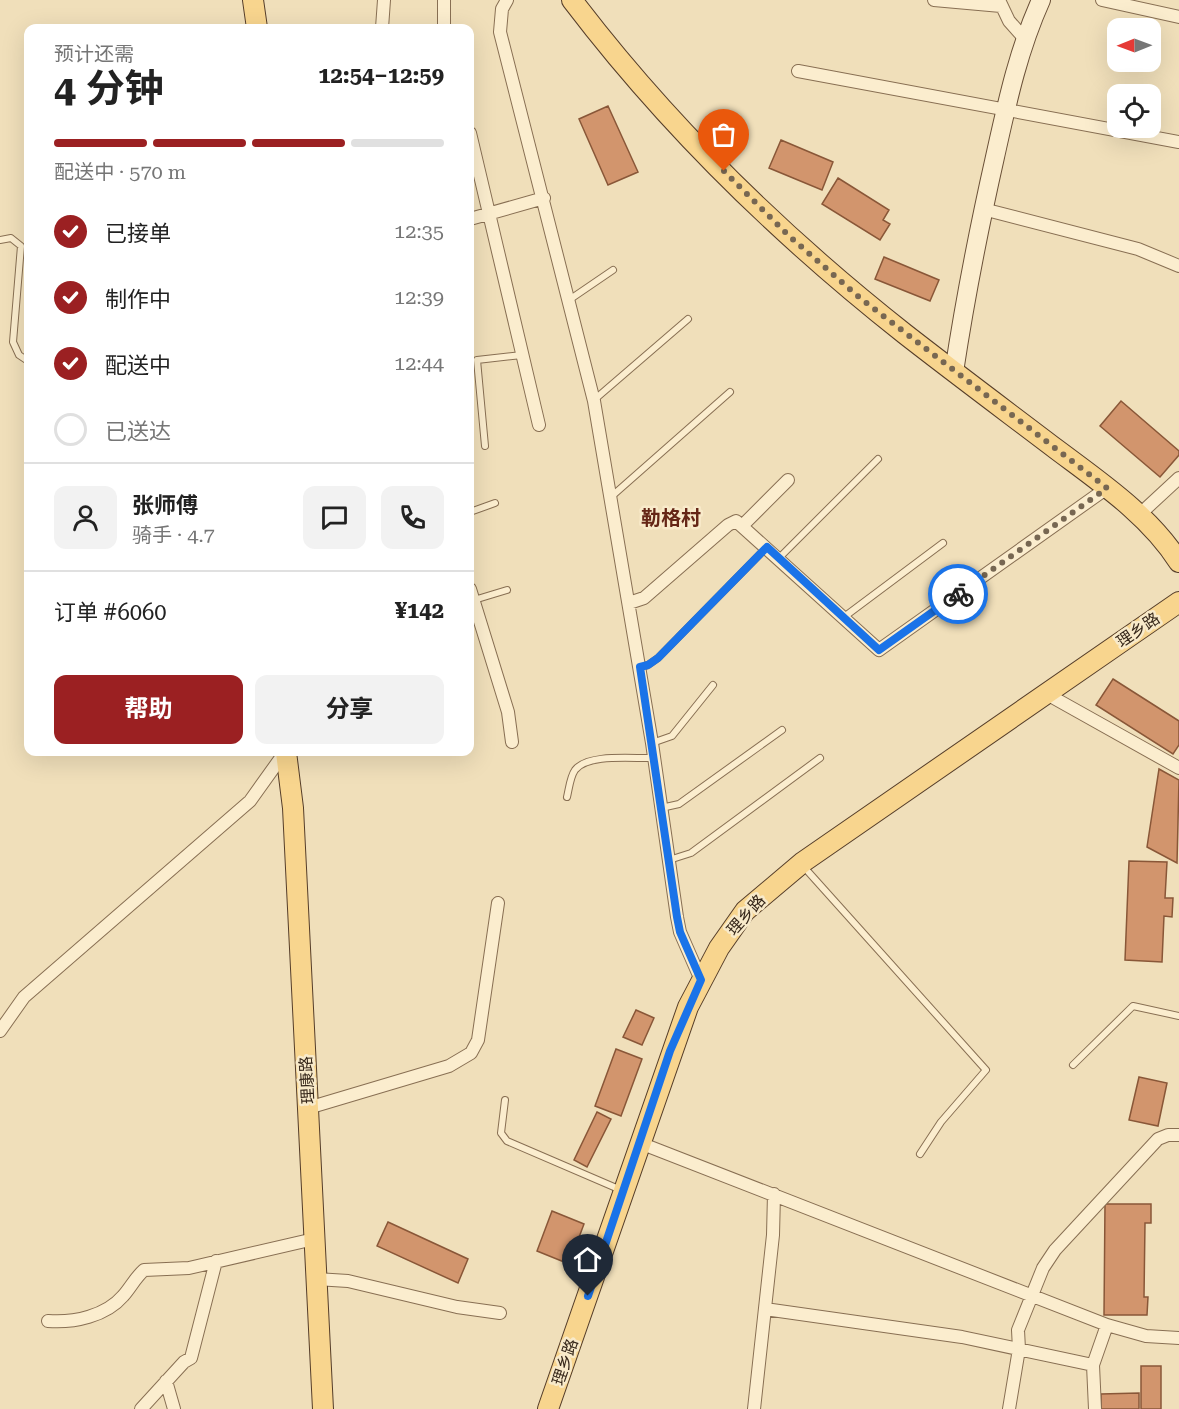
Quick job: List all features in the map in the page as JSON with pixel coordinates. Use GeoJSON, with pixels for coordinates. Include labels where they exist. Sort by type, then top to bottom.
{"type":"FeatureCollection","features":[{"type":"Feature","properties":{"kind":"main road"},"geometry":{"type":"LineString","coordinates":[[253,0],[256,24]]}},
{"type":"Feature","properties":{"kind":"main road"},"geometry":{"type":"LineString","coordinates":[[579,4],[666,111],[762,211],[860,298],[1107,488],[1139,515],[1179,562]]}},
{"type":"Feature","properties":{"kind":"main road","name":"理乡路"},"geometry":{"type":"LineString","coordinates":[[548,1409],[625,1192],[670,1051],[701,980],[719,948],[745,911],[800,863],[1179,602]]}},
{"type":"Feature","properties":{"kind":"main road","name":"理康路"},"geometry":{"type":"LineString","coordinates":[[286,756],[292,808],[323,1409]]}},
{"type":"Feature","properties":{"kind":"street"},"geometry":{"type":"LineString","coordinates":[[382,24],[384,0]]}},
{"type":"Feature","properties":{"kind":"street"},"geometry":{"type":"LineString","coordinates":[[444,0],[444,24]]}},
{"type":"Feature","properties":{"kind":"street"},"geometry":{"type":"LineString","coordinates":[[507,0],[502,9],[500,32],[594,401],[640,667],[680,932],[701,980]]}},
{"type":"Feature","properties":{"kind":"street"},"geometry":{"type":"LineString","coordinates":[[934,0],[1000,3],[1024,38]]}},
{"type":"Feature","properties":{"kind":"street"},"geometry":{"type":"LineString","coordinates":[[954,372],[970,268],[1006,110],[1024,38],[1041,0]]}},
{"type":"Feature","properties":{"kind":"street"},"geometry":{"type":"LineString","coordinates":[[1102,0],[1179,17]]}},
{"type":"Feature","properties":{"kind":"street"},"geometry":{"type":"LineString","coordinates":[[798,71],[1179,142]]}},
{"type":"Feature","properties":{"kind":"street"},"geometry":{"type":"LineString","coordinates":[[474,150],[538,425]]}},
{"type":"Feature","properties":{"kind":"street"},"geometry":{"type":"LineString","coordinates":[[474,218],[544,198]]}},
{"type":"Feature","properties":{"kind":"street"},"geometry":{"type":"LineString","coordinates":[[983,209],[1138,249],[1179,266]]}},
{"type":"Feature","properties":{"kind":"street"},"geometry":{"type":"LineString","coordinates":[[1139,515],[1179,478]]}},
{"type":"Feature","properties":{"kind":"street"},"geometry":{"type":"LineString","coordinates":[[743,525],[788,480]]}},
{"type":"Feature","properties":{"kind":"street"},"geometry":{"type":"LineString","coordinates":[[629,603],[644,598],[731,522],[736,521],[879,650],[1107,488]]}},
{"type":"Feature","properties":{"kind":"street"},"geometry":{"type":"LineString","coordinates":[[474,604],[508,712],[512,742]]}},
{"type":"Feature","properties":{"kind":"street"},"geometry":{"type":"LineString","coordinates":[[1045,693],[1179,768]]}},
{"type":"Feature","properties":{"kind":"street"},"geometry":{"type":"LineString","coordinates":[[0,1031],[24,997],[168,875],[250,801],[282,756]]}},
{"type":"Feature","properties":{"kind":"street"},"geometry":{"type":"LineString","coordinates":[[308,1108],[449,1066],[471,1053],[478,1040],[498,903]]}},
{"type":"Feature","properties":{"kind":"street"},"geometry":{"type":"LineString","coordinates":[[1009,1409],[1019,1349],[1018,1330],[1043,1268],[1055,1250],[1158,1139],[1168,1135],[1179,1136]]}},
{"type":"Feature","properties":{"kind":"street"},"geometry":{"type":"LineString","coordinates":[[640,1143],[1107,1325],[1146,1336],[1179,1338]]}},
{"type":"Feature","properties":{"kind":"street"},"geometry":{"type":"LineString","coordinates":[[754,1409],[774,1194]]}},
{"type":"Feature","properties":{"kind":"street"},"geometry":{"type":"LineString","coordinates":[[48,1321],[71,1323],[110,1308],[124,1296],[132,1281],[144,1270],[189,1268],[314,1239]]}},
{"type":"Feature","properties":{"kind":"street"},"geometry":{"type":"LineString","coordinates":[[141,1409],[183,1362],[191,1358],[216,1261]]}},
{"type":"Feature","properties":{"kind":"street"},"geometry":{"type":"LineString","coordinates":[[316,1280],[348,1281],[458,1307],[500,1313]]}},
{"type":"Feature","properties":{"kind":"street"},"geometry":{"type":"LineString","coordinates":[[765,1309],[962,1337],[1093,1365]]}},
{"type":"Feature","properties":{"kind":"street"},"geometry":{"type":"LineString","coordinates":[[1095,1409],[1093,1365],[1107,1325]]}},
{"type":"Feature","properties":{"kind":"street"},"geometry":{"type":"LineString","coordinates":[[166,1381],[174,1409]]}},
{"type":"Feature","properties":{"kind":"lane"},"geometry":{"type":"LineString","coordinates":[[0,240],[15,239],[22,250],[13,342],[19,355],[24,358]]}},
{"type":"Feature","properties":{"kind":"lane"},"geometry":{"type":"LineString","coordinates":[[569,301],[613,270]]}},
{"type":"Feature","properties":{"kind":"lane"},"geometry":{"type":"LineString","coordinates":[[594,401],[688,319]]}},
{"type":"Feature","properties":{"kind":"lane"},"geometry":{"type":"LineString","coordinates":[[485,446],[477,360],[522,355]]}},
{"type":"Feature","properties":{"kind":"lane"},"geometry":{"type":"LineString","coordinates":[[612,496],[730,392]]}},
{"type":"Feature","properties":{"kind":"lane"},"geometry":{"type":"LineString","coordinates":[[779,558],[878,459]]}},
{"type":"Feature","properties":{"kind":"lane"},"geometry":{"type":"LineString","coordinates":[[474,511],[495,503]]}},
{"type":"Feature","properties":{"kind":"lane"},"geometry":{"type":"LineString","coordinates":[[844,617],[943,543]]}},
{"type":"Feature","properties":{"kind":"lane"},"geometry":{"type":"LineString","coordinates":[[640,667],[658,658],[767,547]]}},
{"type":"Feature","properties":{"kind":"lane"},"geometry":{"type":"LineString","coordinates":[[474,594],[507,591]]}},
{"type":"Feature","properties":{"kind":"lane"},"geometry":{"type":"LineString","coordinates":[[652,743],[672,736],[712,685]]}},
{"type":"Feature","properties":{"kind":"lane"},"geometry":{"type":"LineString","coordinates":[[661,808],[679,804],[782,730]]}},
{"type":"Feature","properties":{"kind":"lane"},"geometry":{"type":"LineString","coordinates":[[567,797],[574,771],[585,762],[598,759],[654,758]]}},
{"type":"Feature","properties":{"kind":"lane"},"geometry":{"type":"LineString","coordinates":[[669,861],[691,853],[820,758]]}},
{"type":"Feature","properties":{"kind":"lane"},"geometry":{"type":"LineString","coordinates":[[800,863],[986,1070],[941,1122],[920,1154]]}},
{"type":"Feature","properties":{"kind":"lane"},"geometry":{"type":"LineString","coordinates":[[1072,1065],[1133,1006],[1179,1016]]}},
{"type":"Feature","properties":{"kind":"lane"},"geometry":{"type":"LineString","coordinates":[[506,1100],[501,1133],[507,1141],[625,1192]]}},
{"type":"Feature","properties":{"kind":"building"},"geometry":{"type":"Polygon","coordinates":[[[608,106],[638,172],[608,185],[579,119],[608,106]]]}},
{"type":"Feature","properties":{"kind":"building"},"geometry":{"type":"Polygon","coordinates":[[[781,140],[833,162],[822,190],[769,168],[781,140]]]}},
{"type":"Feature","properties":{"kind":"building"},"geometry":{"type":"Polygon","coordinates":[[[838,178],[889,210],[883,220],[890,224],[880,240],[822,204],[838,178]]]}},
{"type":"Feature","properties":{"kind":"building"},"geometry":{"type":"Polygon","coordinates":[[[884,257],[939,280],[930,301],[875,279],[884,257]]]}},
{"type":"Feature","properties":{"kind":"building"},"geometry":{"type":"Polygon","coordinates":[[[1121,401],[1179,451],[1179,455],[1160,477],[1100,426],[1121,401]]]}},
{"type":"Feature","properties":{"kind":"building"},"geometry":{"type":"Polygon","coordinates":[[[1113,679],[1179,721],[1179,745],[1173,754],[1096,705],[1113,679]]]}},
{"type":"Feature","properties":{"kind":"building"},"geometry":{"type":"Polygon","coordinates":[[[1159,769],[1179,780],[1177,863],[1147,847],[1159,769]]]}},
{"type":"Feature","properties":{"kind":"building"},"geometry":{"type":"Polygon","coordinates":[[[1129,861],[1167,862],[1165,898],[1173,898],[1172,917],[1164,916],[1162,962],[1125,960],[1129,861]]]}},
{"type":"Feature","properties":{"kind":"building"},"geometry":{"type":"Polygon","coordinates":[[[636,1010],[654,1018],[642,1045],[623,1037],[636,1010]]]}},
{"type":"Feature","properties":{"kind":"building"},"geometry":{"type":"Polygon","coordinates":[[[616,1049],[642,1059],[621,1116],[595,1106],[616,1049]]]}},
{"type":"Feature","properties":{"kind":"building"},"geometry":{"type":"Polygon","coordinates":[[[1139,1077],[1167,1083],[1158,1126],[1129,1120],[1139,1077]]]}},
{"type":"Feature","properties":{"kind":"building"},"geometry":{"type":"Polygon","coordinates":[[[597,1112],[611,1119],[587,1167],[574,1160],[597,1112]]]}},
{"type":"Feature","properties":{"kind":"building"},"geometry":{"type":"Polygon","coordinates":[[[1105,1204],[1151,1204],[1151,1223],[1145,1223],[1144,1297],[1148,1297],[1147,1315],[1104,1315],[1105,1204]]]}},
{"type":"Feature","properties":{"kind":"building"},"geometry":{"type":"Polygon","coordinates":[[[552,1211],[584,1224],[569,1264],[537,1251],[552,1211]]]}},
{"type":"Feature","properties":{"kind":"building"},"geometry":{"type":"Polygon","coordinates":[[[388,1222],[468,1259],[458,1283],[377,1246],[388,1222]]]}},
{"type":"Feature","properties":{"kind":"building"},"geometry":{"type":"Polygon","coordinates":[[[1141,1366],[1161,1366],[1161,1409],[1141,1409],[1141,1366]]]}},
{"type":"Feature","properties":{"kind":"building"},"geometry":{"type":"Polygon","coordinates":[[[1139,1393],[1139,1409],[1101,1409],[1101,1394],[1139,1393]]]}},
{"type":"Feature","properties":{"kind":"way so far"},"geometry":{"type":"LineString","coordinates":[[724,171],[762,211],[860,298],[1107,488],[958,594]]}},
{"type":"Feature","properties":{"kind":"district","name":"勒格村"},"geometry":{"type":"Point","coordinates":[671,518]}},
{"type":"Feature","properties":{"kind":"route"},"geometry":{"type":"LineString","coordinates":[[588,1296],[625,1192],[670,1051],[701,980],[680,932],[677,917],[640,667],[658,658],[767,547],[879,650],[958,594]]}}]}
